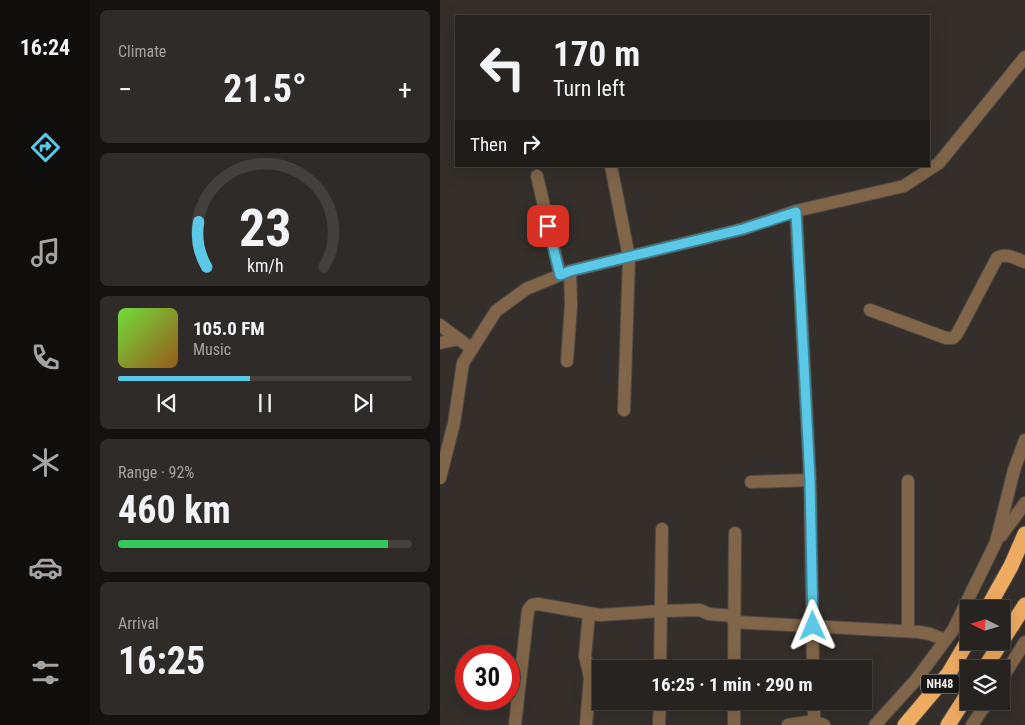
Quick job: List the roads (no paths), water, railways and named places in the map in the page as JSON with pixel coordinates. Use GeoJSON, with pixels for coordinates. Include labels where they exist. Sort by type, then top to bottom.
{"type":"FeatureCollection","features":[{"type":"Feature","properties":{"kind":"highway"},"geometry":{"type":"LineString","coordinates":[[991,600],[1011,566],[1025,534]]}},
{"type":"Feature","properties":{"kind":"highway"},"geometry":{"type":"LineString","coordinates":[[990,660],[1025,605]]}},
{"type":"Feature","properties":{"kind":"highway","name":"NH48"},"geometry":{"type":"LineString","coordinates":[[905,725],[949,673],[963,650]]}},
{"type":"Feature","properties":{"kind":"highway","name":"NH48"},"geometry":{"type":"LineString","coordinates":[[948,725],[960,706]]}},
{"type":"Feature","properties":{"kind":"street"},"geometry":{"type":"LineString","coordinates":[[440,478],[454,423],[463,363],[496,311],[526,289],[565,273],[743,229],[796,212],[904,186],[940,163],[1025,57]]}},
{"type":"Feature","properties":{"kind":"street"},"geometry":{"type":"LineString","coordinates":[[611,167],[629,257],[624,410]]}},
{"type":"Feature","properties":{"kind":"street"},"geometry":{"type":"LineString","coordinates":[[538,176],[565,273],[570,306],[567,361]]}},
{"type":"Feature","properties":{"kind":"street"},"geometry":{"type":"LineString","coordinates":[[796,212],[810,480],[814,660]]}},
{"type":"Feature","properties":{"kind":"street"},"geometry":{"type":"LineString","coordinates":[[870,310],[946,338],[953,338],[957,334],[997,258],[1009,256],[1025,262]]}},
{"type":"Feature","properties":{"kind":"street"},"geometry":{"type":"LineString","coordinates":[[440,325],[472,349]]}},
{"type":"Feature","properties":{"kind":"street"},"geometry":{"type":"LineString","coordinates":[[440,343],[459,339]]}},
{"type":"Feature","properties":{"kind":"street"},"geometry":{"type":"LineString","coordinates":[[996,542],[1014,470],[1025,440]]}},
{"type":"Feature","properties":{"kind":"street"},"geometry":{"type":"LineString","coordinates":[[751,482],[810,480]]}},
{"type":"Feature","properties":{"kind":"street"},"geometry":{"type":"LineString","coordinates":[[908,481],[908,631]]}},
{"type":"Feature","properties":{"kind":"street"},"geometry":{"type":"LineString","coordinates":[[875,725],[915,681],[953,630],[996,542],[1025,503]]}},
{"type":"Feature","properties":{"kind":"street"},"geometry":{"type":"LineString","coordinates":[[660,660],[662,529]]}},
{"type":"Feature","properties":{"kind":"street"},"geometry":{"type":"LineString","coordinates":[[734,660],[735,533]]}},
{"type":"Feature","properties":{"kind":"street"},"geometry":{"type":"LineString","coordinates":[[515,725],[528,610],[538,604],[600,615],[700,610],[709,614],[734,619],[813,626],[908,631],[926,633],[945,640]]}},
{"type":"Feature","properties":{"kind":"street"},"geometry":{"type":"LineString","coordinates":[[586,725],[590,678],[585,656],[588,614]]}},
{"type":"Feature","properties":{"kind":"street"},"geometry":{"type":"LineString","coordinates":[[1010,666],[1025,642]]}},
{"type":"Feature","properties":{"kind":"street"},"geometry":{"type":"LineString","coordinates":[[659,725],[660,710]]}},
{"type":"Feature","properties":{"kind":"street"},"geometry":{"type":"LineString","coordinates":[[734,710],[734,725]]}},
{"type":"Feature","properties":{"kind":"street"},"geometry":{"type":"LineString","coordinates":[[788,725],[819,723],[816,710]]}},
{"type":"Feature","properties":{"kind":"street"},"geometry":{"type":"LineString","coordinates":[[972,725],[982,710]]}}]}
